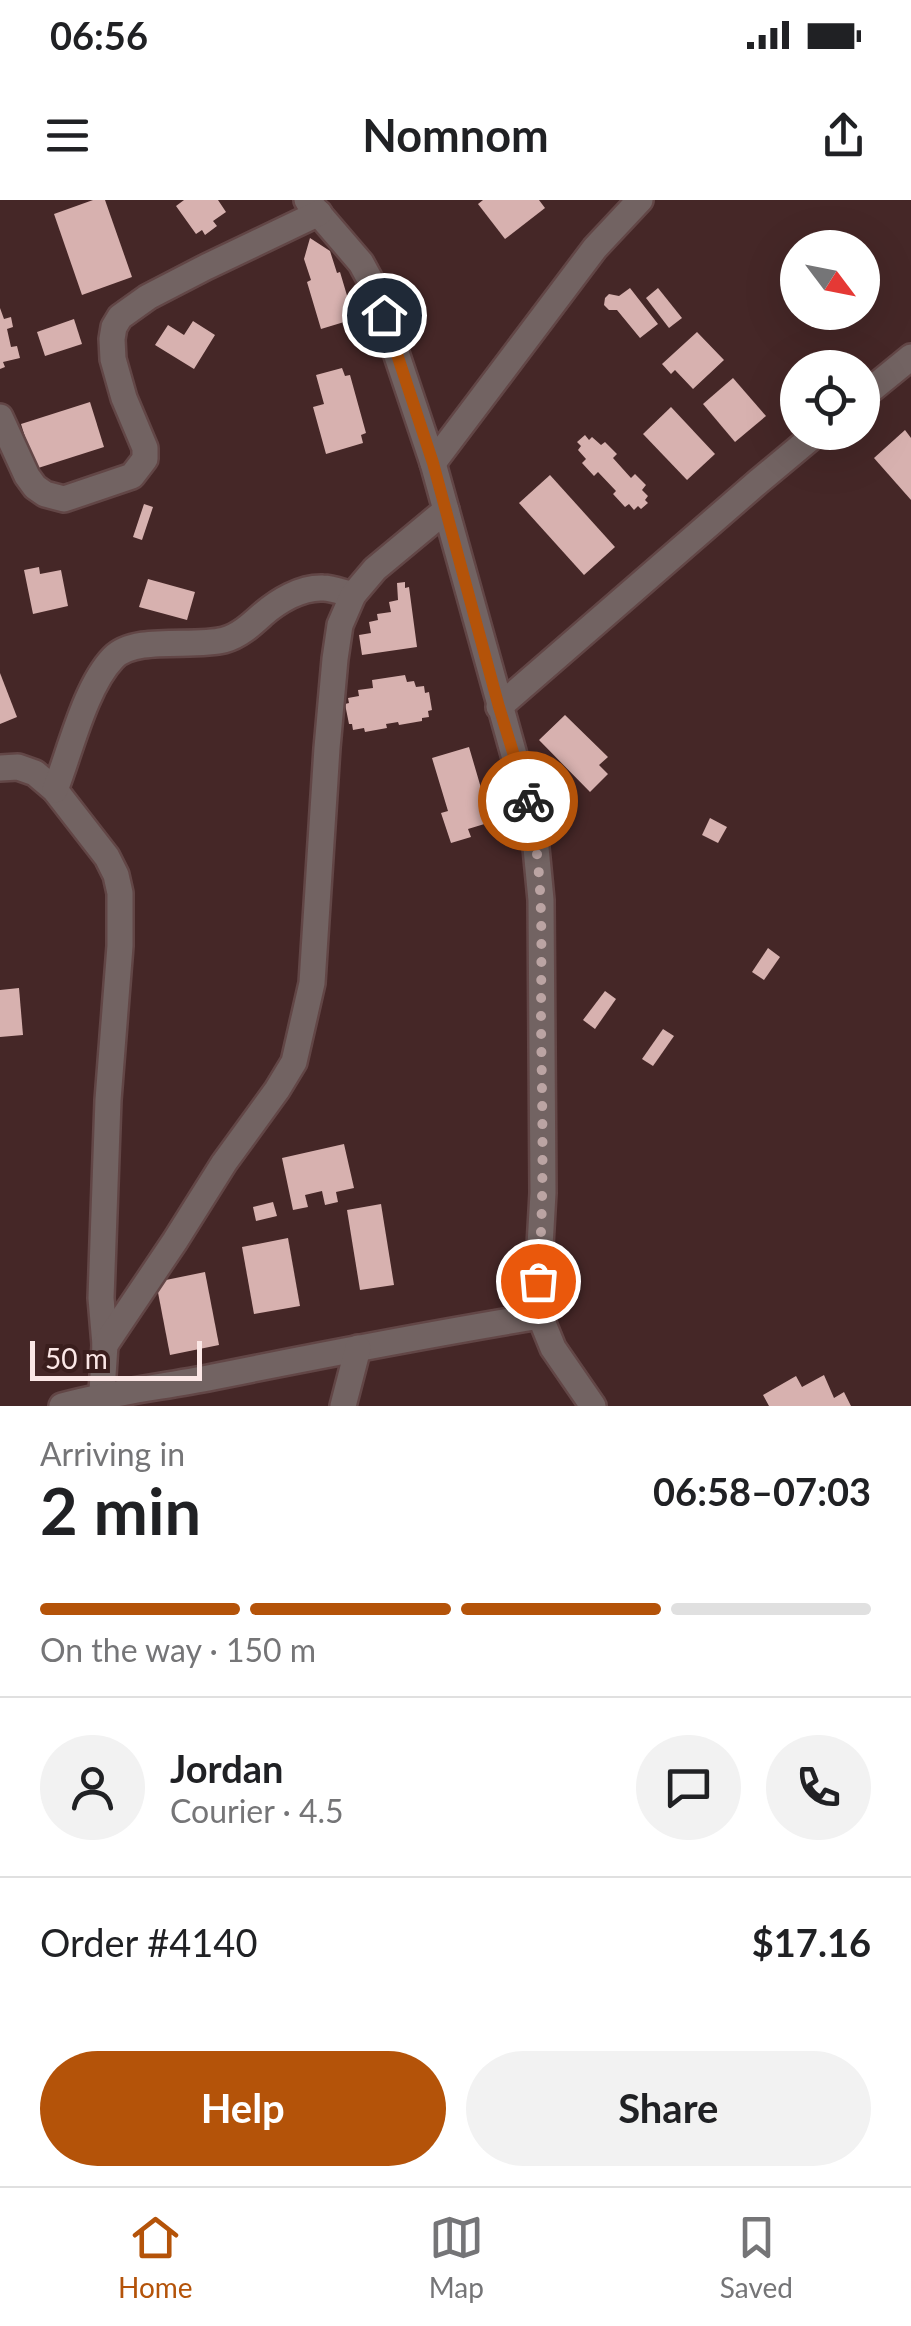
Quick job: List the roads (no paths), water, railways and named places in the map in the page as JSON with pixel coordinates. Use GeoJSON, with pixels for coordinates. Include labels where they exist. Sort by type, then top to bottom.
{"type":"FeatureCollection","features":[{"type":"Feature","properties":{"kind":"street"},"geometry":{"type":"LineString","coordinates":[[433,463],[595,248],[616,209],[640,200]]}},
{"type":"Feature","properties":{"kind":"street"},"geometry":{"type":"LineString","coordinates":[[0,417],[28,476],[45,494],[64,499],[132,476],[145,459],[145,448],[113,359],[112,339],[120,317],[313,207],[361,263],[374,288],[433,463],[534,827],[540,875],[540,1316],[553,1348],[593,1406]]}},
{"type":"Feature","properties":{"kind":"street"},"geometry":{"type":"LineString","coordinates":[[880,382],[911,357]]}},
{"type":"Feature","properties":{"kind":"street"},"geometry":{"type":"LineString","coordinates":[[499,707],[796,450]]}},
{"type":"Feature","properties":{"kind":"street"},"geometry":{"type":"LineString","coordinates":[[105,1345],[294,1062],[312,983],[340,626],[353,595],[375,570],[446,510]]}},
{"type":"Feature","properties":{"kind":"street"},"geometry":{"type":"LineString","coordinates":[[56,790],[83,712],[105,666],[118,653],[148,644],[227,640],[275,604],[304,590],[325,588],[353,595]]}},
{"type":"Feature","properties":{"kind":"street"},"geometry":{"type":"LineString","coordinates":[[0,768],[18,767],[34,773],[56,790],[108,857],[120,893],[102,1258],[102,1400]]}},
{"type":"Feature","properties":{"kind":"street"},"geometry":{"type":"LineString","coordinates":[[62,1406],[540,1316]]}},
{"type":"Feature","properties":{"kind":"street"},"geometry":{"type":"LineString","coordinates":[[342,1406],[358,1348]]}}]}
